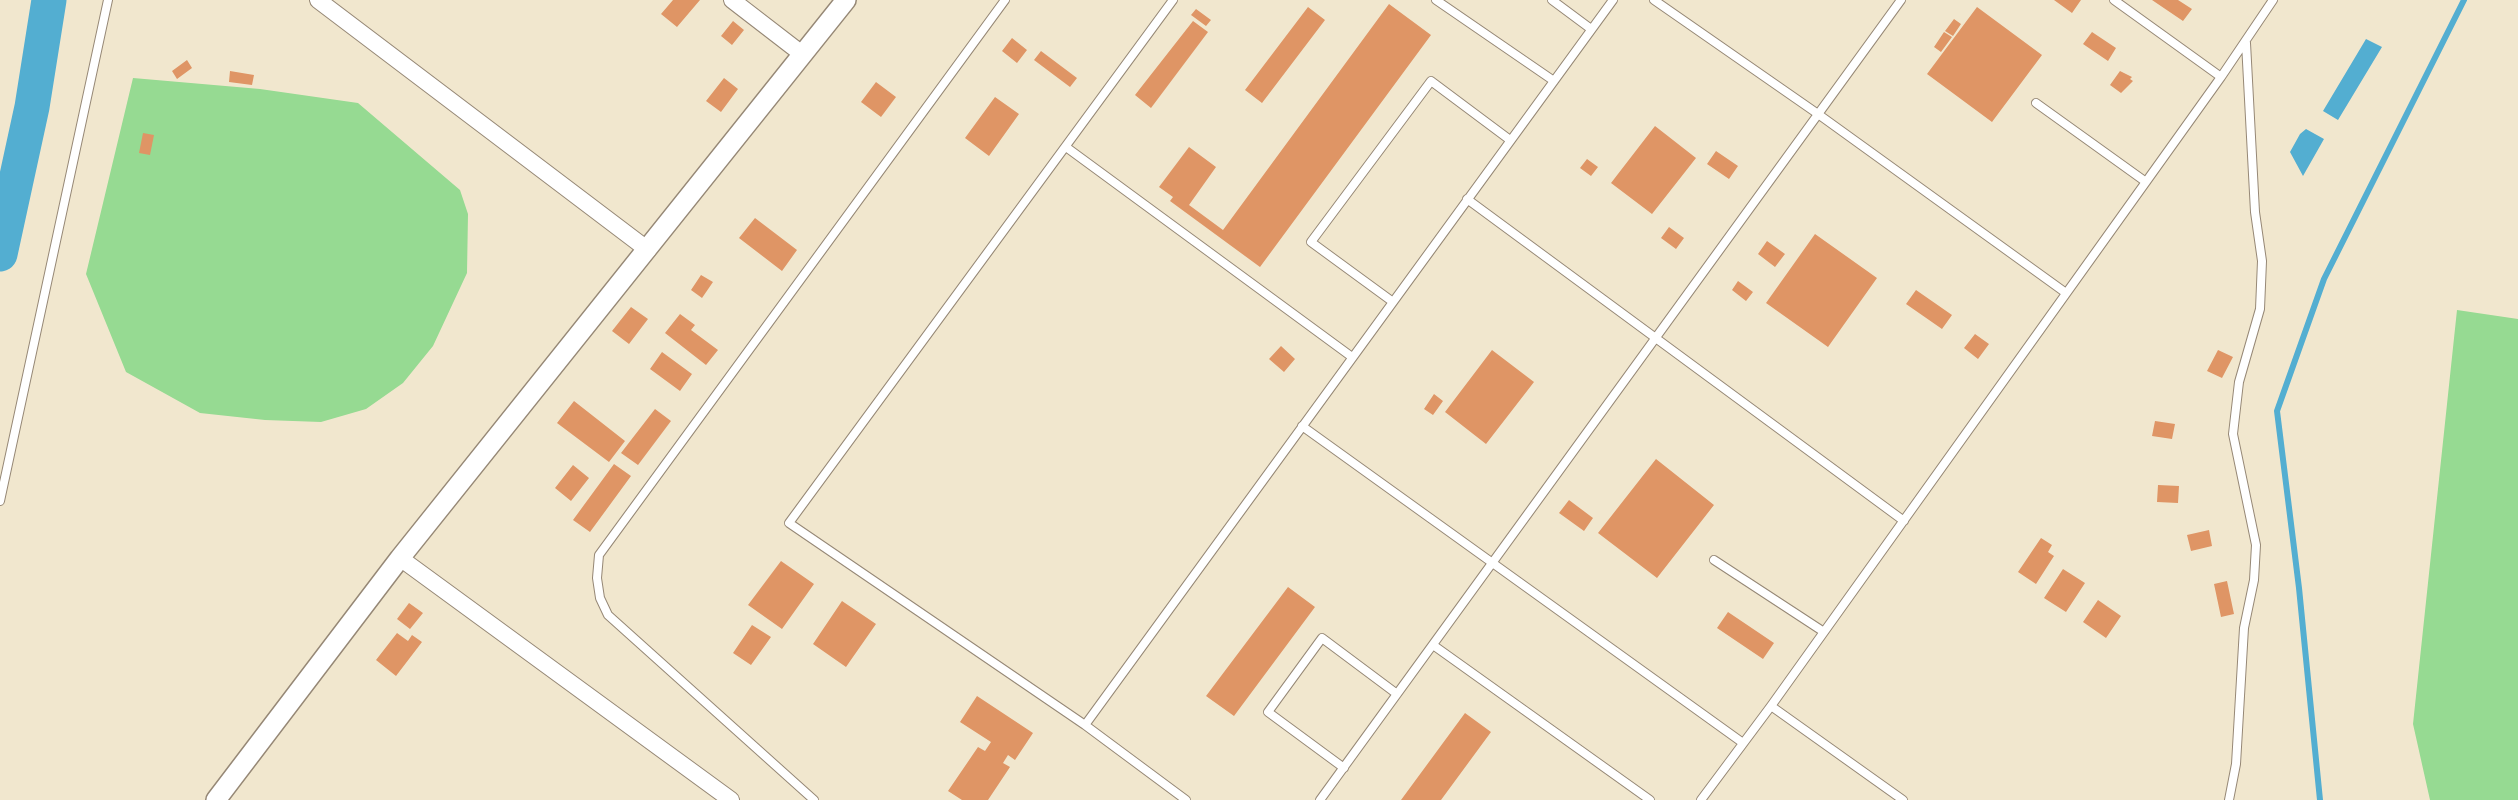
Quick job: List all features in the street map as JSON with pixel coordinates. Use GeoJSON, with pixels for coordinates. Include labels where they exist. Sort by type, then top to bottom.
{"type":"FeatureCollection","features":[{"type":"Feature","properties":{"kind":"street"},"geometry":{"type":"LineString","coordinates":[[318,0],[648,250]]}},
{"type":"Feature","properties":{"kind":"street"},"geometry":{"type":"LineString","coordinates":[[732,0],[802,54]]}},
{"type":"Feature","properties":{"kind":"street"},"geometry":{"type":"LineString","coordinates":[[216,800],[400,558],[846,0]]}},
{"type":"Feature","properties":{"kind":"street"},"geometry":{"type":"LineString","coordinates":[[400,558],[730,800]]}},
{"type":"Feature","properties":{"kind":"lane"},"geometry":{"type":"LineString","coordinates":[[0,501],[108,0]]}},
{"type":"Feature","properties":{"kind":"lane"},"geometry":{"type":"LineString","coordinates":[[814,800],[608,615],[600,598],[597,578],[599,555],[1005,0]]}},
{"type":"Feature","properties":{"kind":"lane"},"geometry":{"type":"LineString","coordinates":[[1173,0],[789,523],[1085,725],[1186,800]]}},
{"type":"Feature","properties":{"kind":"lane"},"geometry":{"type":"LineString","coordinates":[[1436,0],[1554,81]]}},
{"type":"Feature","properties":{"kind":"lane"},"geometry":{"type":"LineString","coordinates":[[1552,0],[1591,29]]}},
{"type":"Feature","properties":{"kind":"lane"},"geometry":{"type":"LineString","coordinates":[[1085,725],[1613,0]]}},
{"type":"Feature","properties":{"kind":"lane"},"geometry":{"type":"LineString","coordinates":[[1654,0],[1818,114],[2066,293]]}},
{"type":"Feature","properties":{"kind":"lane"},"geometry":{"type":"LineString","coordinates":[[1320,800],[1901,0]]}},
{"type":"Feature","properties":{"kind":"lane"},"geometry":{"type":"LineString","coordinates":[[2115,0],[2221,77]]}},
{"type":"Feature","properties":{"kind":"lane"},"geometry":{"type":"LineString","coordinates":[[1701,800],[2246,43],[2273,0]]}},
{"type":"Feature","properties":{"kind":"lane"},"geometry":{"type":"LineString","coordinates":[[2229,800],[2236,764],[2244,628],[2254,580],[2256,545],[2233,434],[2239,382],[2260,309],[2262,261],[2255,212],[2246,43]]}},
{"type":"Feature","properties":{"kind":"lane"},"geometry":{"type":"LineString","coordinates":[[1393,302],[1311,242],[1431,81],[1510,140]]}},
{"type":"Feature","properties":{"kind":"lane"},"geometry":{"type":"LineString","coordinates":[[2036,103],[2146,182]]}},
{"type":"Feature","properties":{"kind":"lane"},"geometry":{"type":"LineString","coordinates":[[1066,147],[1352,358]]}},
{"type":"Feature","properties":{"kind":"lane"},"geometry":{"type":"LineString","coordinates":[[1467,199],[1903,521]]}},
{"type":"Feature","properties":{"kind":"lane"},"geometry":{"type":"LineString","coordinates":[[1302,426],[1743,743]]}},
{"type":"Feature","properties":{"kind":"lane"},"geometry":{"type":"LineString","coordinates":[[1714,560],[1824,632]]}},
{"type":"Feature","properties":{"kind":"lane"},"geometry":{"type":"LineString","coordinates":[[1344,768],[1268,712],[1322,638],[1398,694]]}},
{"type":"Feature","properties":{"kind":"lane"},"geometry":{"type":"LineString","coordinates":[[1433,645],[1650,800]]}},
{"type":"Feature","properties":{"kind":"lane"},"geometry":{"type":"LineString","coordinates":[[1771,706],[1903,800]]}},
{"type":"Feature","properties":{"kind":"green space"},"geometry":{"type":"Polygon","coordinates":[[[133,78],[260,89],[358,103],[460,190],[468,214],[467,273],[433,346],[403,383],[366,409],[321,422],[265,420],[200,413],[126,372],[86,274],[133,78]]]}},
{"type":"Feature","properties":{"kind":"green space"},"geometry":{"type":"Polygon","coordinates":[[[2457,310],[2518,319],[2518,800],[2430,800],[2413,724],[2457,310]]]}},
{"type":"Feature","properties":{"kind":"water"},"geometry":{"type":"Polygon","coordinates":[[[2366,39],[2382,47],[2338,120],[2323,111],[2366,39]]]}},
{"type":"Feature","properties":{"kind":"water"},"geometry":{"type":"Polygon","coordinates":[[[2306,129],[2324,139],[2303,176],[2290,152],[2306,129]]]}},
{"type":"Feature","properties":{"kind":"building"},"geometry":{"type":"Polygon","coordinates":[[[673,0],[700,0],[677,27],[661,14],[673,0]]]}},
{"type":"Feature","properties":{"kind":"building"},"geometry":{"type":"Polygon","coordinates":[[[2054,0],[2081,0],[2072,13],[2054,0]]]}},
{"type":"Feature","properties":{"kind":"building"},"geometry":{"type":"Polygon","coordinates":[[[2152,0],[2178,0],[2192,9],[2183,21],[2152,0]]]}},
{"type":"Feature","properties":{"kind":"building"},"geometry":{"type":"Polygon","coordinates":[[[1389,4],[1431,35],[1260,267],[1170,201],[1173,197],[1159,187],[1189,147],[1216,167],[1189,205],[1223,230],[1389,4]]]}},
{"type":"Feature","properties":{"kind":"building"},"geometry":{"type":"Polygon","coordinates":[[[1308,7],[1325,20],[1262,103],[1245,90],[1308,7]]]}},
{"type":"Feature","properties":{"kind":"building"},"geometry":{"type":"Polygon","coordinates":[[[1977,7],[2042,55],[1992,122],[1927,74],[1977,7]]]}},
{"type":"Feature","properties":{"kind":"building"},"geometry":{"type":"Polygon","coordinates":[[[1196,9],[1211,20],[1206,26],[1191,15],[1196,9]]]}},
{"type":"Feature","properties":{"kind":"building"},"geometry":{"type":"Polygon","coordinates":[[[1954,19],[1961,24],[1953,36],[1945,31],[1954,19]]]}},
{"type":"Feature","properties":{"kind":"building"},"geometry":{"type":"Polygon","coordinates":[[[733,21],[744,30],[732,45],[721,36],[733,21]]]}},
{"type":"Feature","properties":{"kind":"building"},"geometry":{"type":"Polygon","coordinates":[[[1193,21],[1208,32],[1151,108],[1135,95],[1193,21]]]}},
{"type":"Feature","properties":{"kind":"building"},"geometry":{"type":"Polygon","coordinates":[[[1944,32],[1952,37],[1941,52],[1934,47],[1944,32]]]}},
{"type":"Feature","properties":{"kind":"building"},"geometry":{"type":"Polygon","coordinates":[[[2092,32],[2116,48],[2108,61],[2083,44],[2092,32]]]}},
{"type":"Feature","properties":{"kind":"building"},"geometry":{"type":"Polygon","coordinates":[[[1012,38],[1027,50],[1017,63],[1002,51],[1012,38]]]}},
{"type":"Feature","properties":{"kind":"building"},"geometry":{"type":"Polygon","coordinates":[[[1041,51],[1077,78],[1070,87],[1034,60],[1041,51]]]}},
{"type":"Feature","properties":{"kind":"building"},"geometry":{"type":"Polygon","coordinates":[[[187,60],[192,68],[177,79],[172,71],[187,60]]]}},
{"type":"Feature","properties":{"kind":"building"},"geometry":{"type":"Polygon","coordinates":[[[230,71],[254,75],[252,85],[229,82],[230,71]]]}},
{"type":"Feature","properties":{"kind":"building"},"geometry":{"type":"Polygon","coordinates":[[[2120,71],[2132,77],[2130,79],[2133,81],[2121,93],[2110,85],[2120,71]]]}},
{"type":"Feature","properties":{"kind":"building"},"geometry":{"type":"Polygon","coordinates":[[[724,78],[738,89],[721,112],[706,101],[724,78]]]}},
{"type":"Feature","properties":{"kind":"building"},"geometry":{"type":"Polygon","coordinates":[[[876,82],[896,97],[881,117],[861,102],[876,82]]]}},
{"type":"Feature","properties":{"kind":"building"},"geometry":{"type":"Polygon","coordinates":[[[995,97],[1019,114],[989,156],[965,138],[995,97]]]}},
{"type":"Feature","properties":{"kind":"building"},"geometry":{"type":"Polygon","coordinates":[[[1655,126],[1696,158],[1652,214],[1611,183],[1655,126]]]}},
{"type":"Feature","properties":{"kind":"building"},"geometry":{"type":"Polygon","coordinates":[[[143,133],[154,135],[150,155],[139,153],[143,133]]]}},
{"type":"Feature","properties":{"kind":"building"},"geometry":{"type":"Polygon","coordinates":[[[1716,151],[1738,166],[1729,179],[1707,164],[1716,151]]]}},
{"type":"Feature","properties":{"kind":"building"},"geometry":{"type":"Polygon","coordinates":[[[1587,159],[1598,167],[1591,176],[1580,168],[1587,159]]]}},
{"type":"Feature","properties":{"kind":"building"},"geometry":{"type":"Polygon","coordinates":[[[755,218],[797,250],[782,271],[739,238],[755,218]]]}},
{"type":"Feature","properties":{"kind":"building"},"geometry":{"type":"Polygon","coordinates":[[[1669,227],[1684,238],[1676,249],[1661,238],[1669,227]]]}},
{"type":"Feature","properties":{"kind":"building"},"geometry":{"type":"Polygon","coordinates":[[[1815,234],[1877,278],[1828,347],[1766,303],[1815,234]]]}},
{"type":"Feature","properties":{"kind":"building"},"geometry":{"type":"Polygon","coordinates":[[[1767,241],[1785,254],[1775,267],[1758,254],[1767,241]]]}},
{"type":"Feature","properties":{"kind":"building"},"geometry":{"type":"Polygon","coordinates":[[[701,275],[713,282],[702,298],[691,290],[701,275]]]}},
{"type":"Feature","properties":{"kind":"building"},"geometry":{"type":"Polygon","coordinates":[[[1738,281],[1753,292],[1746,301],[1732,290],[1738,281]]]}},
{"type":"Feature","properties":{"kind":"building"},"geometry":{"type":"Polygon","coordinates":[[[1916,290],[1952,315],[1942,329],[1906,304],[1916,290]]]}},
{"type":"Feature","properties":{"kind":"building"},"geometry":{"type":"Polygon","coordinates":[[[631,307],[648,319],[629,344],[612,331],[631,307]]]}},
{"type":"Feature","properties":{"kind":"building"},"geometry":{"type":"Polygon","coordinates":[[[680,314],[695,325],[691,330],[718,350],[706,365],[665,333],[680,314]]]}},
{"type":"Feature","properties":{"kind":"building"},"geometry":{"type":"Polygon","coordinates":[[[1975,334],[1989,344],[1978,359],[1964,348],[1975,334]]]}},
{"type":"Feature","properties":{"kind":"building"},"geometry":{"type":"Polygon","coordinates":[[[1281,346],[1295,359],[1284,372],[1269,359],[1281,346]]]}},
{"type":"Feature","properties":{"kind":"building"},"geometry":{"type":"Polygon","coordinates":[[[1492,350],[1534,382],[1486,444],[1445,412],[1492,350]]]}},
{"type":"Feature","properties":{"kind":"building"},"geometry":{"type":"Polygon","coordinates":[[[2218,350],[2233,357],[2222,378],[2207,371],[2218,350]]]}},
{"type":"Feature","properties":{"kind":"building"},"geometry":{"type":"Polygon","coordinates":[[[662,352],[692,374],[680,391],[650,369],[662,352]]]}},
{"type":"Feature","properties":{"kind":"building"},"geometry":{"type":"Polygon","coordinates":[[[1434,394],[1443,401],[1433,415],[1424,409],[1434,394]]]}},
{"type":"Feature","properties":{"kind":"building"},"geometry":{"type":"Polygon","coordinates":[[[574,401],[625,441],[609,462],[557,423],[574,401]]]}},
{"type":"Feature","properties":{"kind":"building"},"geometry":{"type":"Polygon","coordinates":[[[655,409],[671,421],[638,465],[621,453],[655,409]]]}},
{"type":"Feature","properties":{"kind":"building"},"geometry":{"type":"Polygon","coordinates":[[[2155,421],[2175,424],[2172,439],[2152,436],[2155,421]]]}},
{"type":"Feature","properties":{"kind":"building"},"geometry":{"type":"Polygon","coordinates":[[[1656,459],[1714,505],[1657,578],[1598,533],[1656,459]]]}},
{"type":"Feature","properties":{"kind":"building"},"geometry":{"type":"Polygon","coordinates":[[[614,464],[631,476],[590,532],[573,520],[614,464]]]}},
{"type":"Feature","properties":{"kind":"building"},"geometry":{"type":"Polygon","coordinates":[[[573,465],[589,478],[571,501],[555,488],[573,465]]]}},
{"type":"Feature","properties":{"kind":"building"},"geometry":{"type":"Polygon","coordinates":[[[2158,485],[2179,486],[2178,503],[2157,502],[2158,485]]]}},
{"type":"Feature","properties":{"kind":"building"},"geometry":{"type":"Polygon","coordinates":[[[1569,500],[1593,518],[1584,531],[1559,513],[1569,500]]]}},
{"type":"Feature","properties":{"kind":"building"},"geometry":{"type":"Polygon","coordinates":[[[2209,530],[2212,546],[2191,551],[2187,535],[2209,530]]]}},
{"type":"Feature","properties":{"kind":"building"},"geometry":{"type":"Polygon","coordinates":[[[2041,538],[2052,545],[2048,552],[2054,556],[2036,584],[2018,572],[2041,538]]]}},
{"type":"Feature","properties":{"kind":"building"},"geometry":{"type":"Polygon","coordinates":[[[781,561],[814,584],[782,629],[748,605],[781,561]]]}},
{"type":"Feature","properties":{"kind":"building"},"geometry":{"type":"Polygon","coordinates":[[[2063,569],[2085,583],[2066,612],[2044,598],[2063,569]]]}},
{"type":"Feature","properties":{"kind":"building"},"geometry":{"type":"Polygon","coordinates":[[[2227,581],[2234,614],[2221,617],[2214,584],[2227,581]]]}},
{"type":"Feature","properties":{"kind":"building"},"geometry":{"type":"Polygon","coordinates":[[[1288,587],[1315,607],[1234,716],[1206,696],[1288,587]]]}},
{"type":"Feature","properties":{"kind":"building"},"geometry":{"type":"Polygon","coordinates":[[[2098,600],[2121,616],[2106,638],[2083,622],[2098,600]]]}},
{"type":"Feature","properties":{"kind":"building"},"geometry":{"type":"Polygon","coordinates":[[[842,601],[876,624],[846,667],[813,644],[842,601]]]}},
{"type":"Feature","properties":{"kind":"building"},"geometry":{"type":"Polygon","coordinates":[[[409,603],[423,613],[410,629],[397,619],[409,603]]]}},
{"type":"Feature","properties":{"kind":"building"},"geometry":{"type":"Polygon","coordinates":[[[1728,612],[1774,643],[1763,659],[1717,628],[1728,612]]]}},
{"type":"Feature","properties":{"kind":"building"},"geometry":{"type":"Polygon","coordinates":[[[752,625],[771,637],[751,665],[733,653],[752,625]]]}},
{"type":"Feature","properties":{"kind":"building"},"geometry":{"type":"Polygon","coordinates":[[[397,633],[408,641],[412,635],[422,642],[396,676],[376,660],[397,633]]]}},
{"type":"Feature","properties":{"kind":"building"},"geometry":{"type":"Polygon","coordinates":[[[977,696],[1033,733],[1015,760],[1008,755],[1003,763],[1010,767],[988,800],[962,800],[948,791],[978,747],[985,751],[991,742],[960,722],[977,696]]]}},
{"type":"Feature","properties":{"kind":"building"},"geometry":{"type":"Polygon","coordinates":[[[1465,713],[1491,732],[1441,800],[1401,800],[1465,713]]]}},
{"type":"Feature","properties":{"kind":"waterway"},"geometry":{"type":"LineString","coordinates":[[0,254],[32,107],[49,0]]}},
{"type":"Feature","properties":{"kind":"waterway"},"geometry":{"type":"LineString","coordinates":[[2320,800],[2299,588],[2277,411],[2324,279],[2464,0]]}}]}
